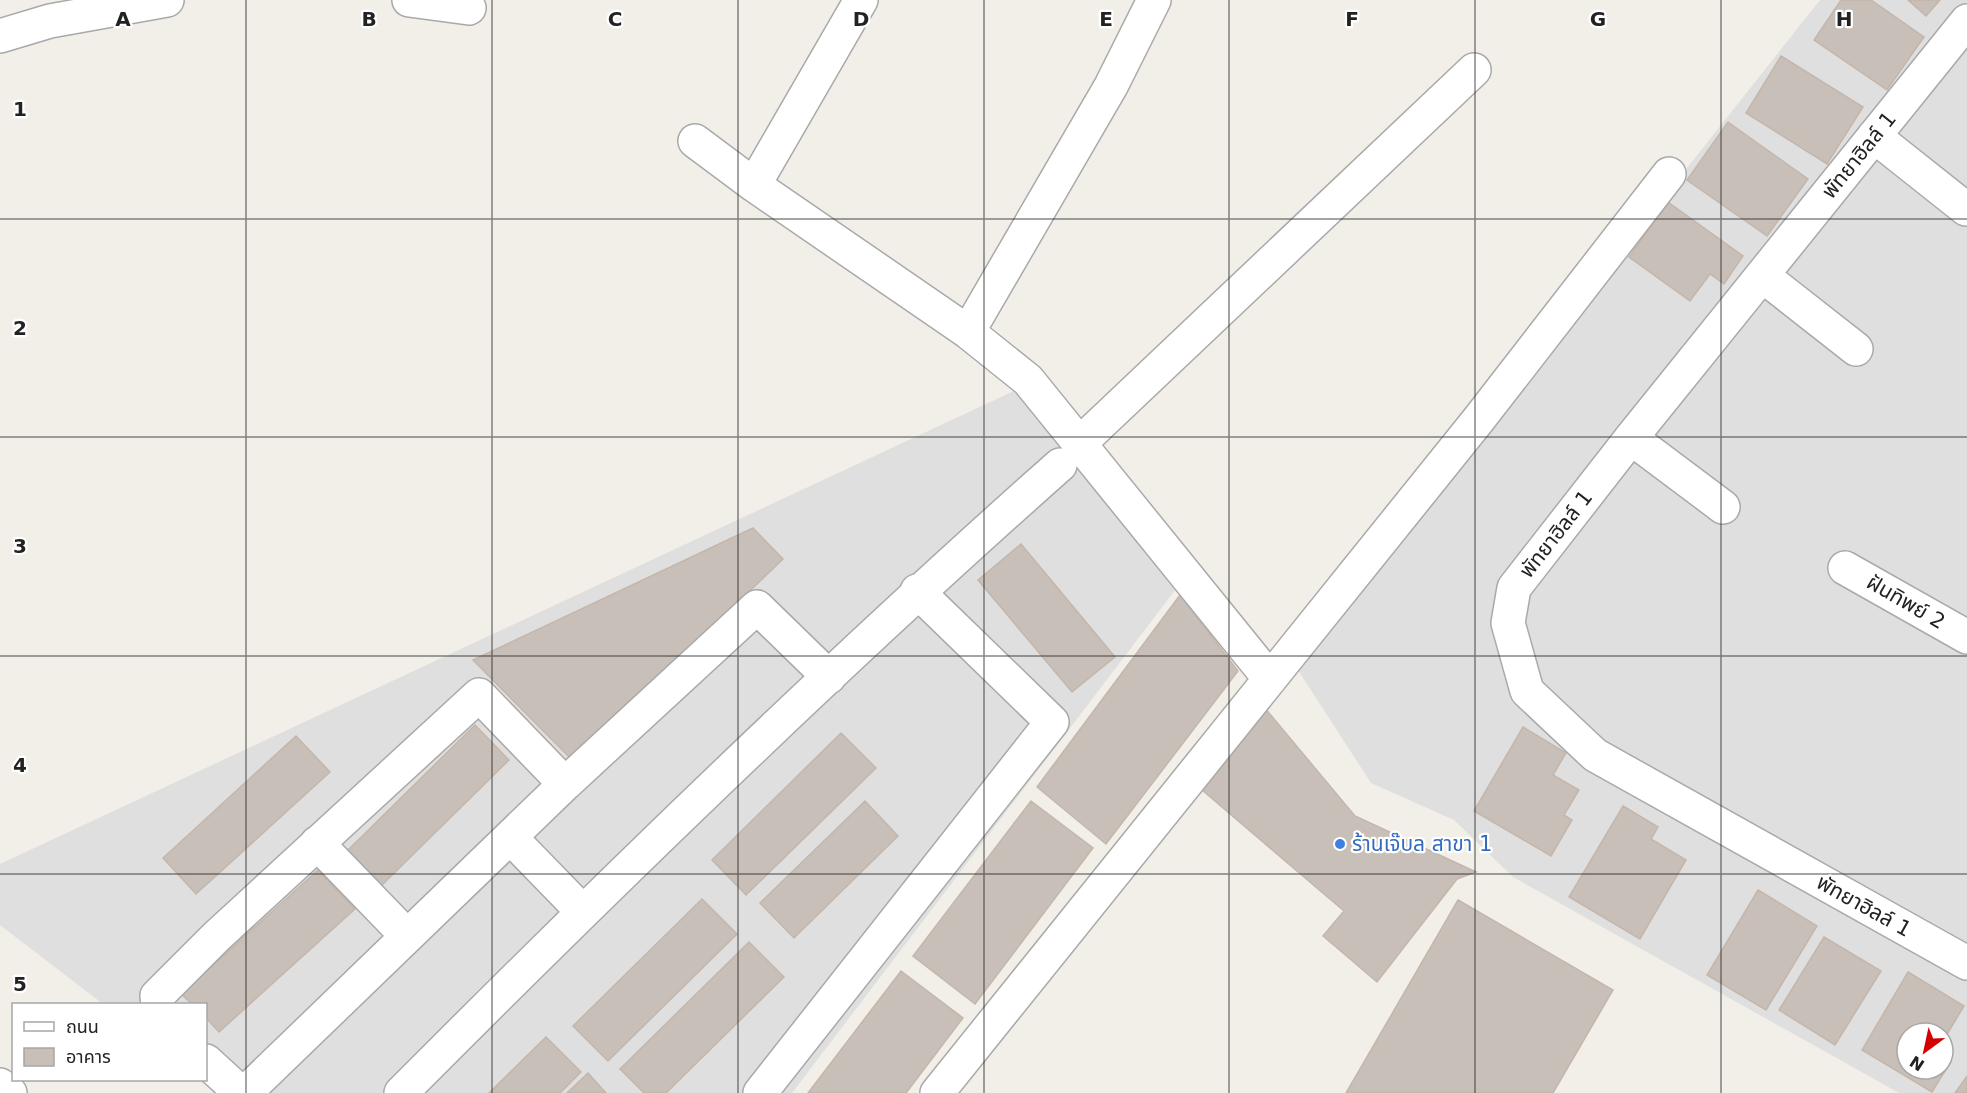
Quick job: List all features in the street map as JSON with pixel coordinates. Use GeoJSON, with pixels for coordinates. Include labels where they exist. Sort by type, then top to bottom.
{"type":"FeatureCollection","features":[{"type":"Feature","properties":{"kind":"street"},"geometry":{"type":"LineString","coordinates":[[0,36],[50,21],[167,0]]}},
{"type":"Feature","properties":{"kind":"street"},"geometry":{"type":"LineString","coordinates":[[409,0],[470,8]]}},
{"type":"Feature","properties":{"kind":"street"},"geometry":{"type":"LineString","coordinates":[[754,184],[861,0]]}},
{"type":"Feature","properties":{"kind":"street"},"geometry":{"type":"LineString","coordinates":[[968,332],[1111,86],[1154,0]]}},
{"type":"Feature","properties":{"kind":"street","name":"พัทยาฮิลล์ 1"},"geometry":{"type":"LineString","coordinates":[[1967,21],[1631,438],[1514,588],[1508,623],[1527,691],[1594,755],[1967,963]]}},
{"type":"Feature","properties":{"kind":"street"},"geometry":{"type":"LineString","coordinates":[[401,1093],[582,911],[917,591],[1069,454],[1474,70]]}},
{"type":"Feature","properties":{"kind":"street"},"geometry":{"type":"LineString","coordinates":[[1874,136],[1966,209]]}},
{"type":"Feature","properties":{"kind":"street"},"geometry":{"type":"LineString","coordinates":[[695,141],[968,332],[1028,380],[1069,454],[1270,679]]}},
{"type":"Feature","properties":{"kind":"street"},"geometry":{"type":"LineString","coordinates":[[937,1093],[1472,428],[1669,174]]}},
{"type":"Feature","properties":{"kind":"street"},"geometry":{"type":"LineString","coordinates":[[1763,276],[1856,349]]}},
{"type":"Feature","properties":{"kind":"street"},"geometry":{"type":"LineString","coordinates":[[1631,438],[1723,507]]}},
{"type":"Feature","properties":{"kind":"street","name":"ฝันทิพย์ 2"},"geometry":{"type":"LineString","coordinates":[[1845,568],[1967,637]]}},
{"type":"Feature","properties":{"kind":"street"},"geometry":{"type":"LineString","coordinates":[[760,1093],[1052,722],[917,591]]}},
{"type":"Feature","properties":{"kind":"street"},"geometry":{"type":"LineString","coordinates":[[207,1062],[243,1093],[565,784],[757,607],[829,677]]}},
{"type":"Feature","properties":{"kind":"street"},"geometry":{"type":"LineString","coordinates":[[158,1003],[157,996],[216,937],[479,695],[565,784]]}},
{"type":"Feature","properties":{"kind":"street"},"geometry":{"type":"LineString","coordinates":[[510,837],[582,911]]}},
{"type":"Feature","properties":{"kind":"street"},"geometry":{"type":"LineString","coordinates":[[317,843],[407,936]]}},
{"type":"Feature","properties":{"kind":"street"},"geometry":{"type":"LineString","coordinates":[[0,1085],[10,1093]]}},
{"type":"Feature","properties":{"kind":"shaded area"},"geometry":{"type":"Polygon","coordinates":[[[1820,0],[1967,0],[1967,1093],[1899,1093],[1513,877],[1454,820],[1371,783],[1294,664],[1820,0]]]}},
{"type":"Feature","properties":{"kind":"shaded area"},"geometry":{"type":"Polygon","coordinates":[[[1016,390],[1179,585],[792,1093],[218,1093],[202,1081],[207,1081],[207,1003],[102,1003],[0,925],[0,864],[1016,390]]]}},
{"type":"Feature","properties":{"kind":"building"},"geometry":{"type":"Polygon","coordinates":[[[1841,0],[1871,0],[1924,37],[1887,90],[1814,40],[1841,0]]]}},
{"type":"Feature","properties":{"kind":"building"},"geometry":{"type":"Polygon","coordinates":[[[1908,0],[1940,0],[1926,16],[1908,0]]]}},
{"type":"Feature","properties":{"kind":"building"},"geometry":{"type":"Polygon","coordinates":[[[1781,56],[1863,107],[1827,164],[1746,113],[1781,56]]]}},
{"type":"Feature","properties":{"kind":"building"},"geometry":{"type":"Polygon","coordinates":[[[1728,122],[1808,179],[1767,236],[1687,180],[1728,122]]]}},
{"type":"Feature","properties":{"kind":"building"},"geometry":{"type":"Polygon","coordinates":[[[1668,202],[1743,256],[1724,284],[1710,274],[1690,301],[1629,257],[1668,202]]]}},
{"type":"Feature","properties":{"kind":"building"},"geometry":{"type":"Polygon","coordinates":[[[753,528],[783,559],[573,761],[473,660],[753,528]]]}},
{"type":"Feature","properties":{"kind":"building"},"geometry":{"type":"Polygon","coordinates":[[[1021,544],[1115,657],[1072,692],[978,580],[1021,544]]]}},
{"type":"Feature","properties":{"kind":"building"},"geometry":{"type":"Polygon","coordinates":[[[1180,595],[1238,671],[1106,844],[1037,787],[1180,595]]]}},
{"type":"Feature","properties":{"kind":"building","name":"ร้านเจ๊บล สาขา 1"},"geometry":{"type":"Polygon","coordinates":[[[1264,707],[1355,816],[1476,872],[1457,879],[1377,982],[1323,936],[1344,911],[1202,790],[1264,707]]]}},
{"type":"Feature","properties":{"kind":"building"},"geometry":{"type":"Polygon","coordinates":[[[475,725],[509,760],[380,887],[346,852],[475,725]]]}},
{"type":"Feature","properties":{"kind":"building"},"geometry":{"type":"Polygon","coordinates":[[[1523,727],[1566,753],[1553,775],[1579,790],[1564,815],[1572,820],[1551,856],[1474,811],[1523,727]]]}},
{"type":"Feature","properties":{"kind":"building"},"geometry":{"type":"Polygon","coordinates":[[[841,733],[876,768],[746,895],[712,860],[841,733]]]}},
{"type":"Feature","properties":{"kind":"building"},"geometry":{"type":"Polygon","coordinates":[[[296,736],[330,772],[196,894],[163,858],[296,736]]]}},
{"type":"Feature","properties":{"kind":"building"},"geometry":{"type":"Polygon","coordinates":[[[865,801],[898,836],[794,938],[760,903],[865,801]]]}},
{"type":"Feature","properties":{"kind":"building"},"geometry":{"type":"Polygon","coordinates":[[[1031,801],[1093,848],[975,1004],[913,956],[1031,801]]]}},
{"type":"Feature","properties":{"kind":"building"},"geometry":{"type":"Polygon","coordinates":[[[1623,806],[1658,827],[1651,839],[1686,860],[1640,939],[1569,897],[1623,806]]]}},
{"type":"Feature","properties":{"kind":"building"},"geometry":{"type":"Polygon","coordinates":[[[318,870],[355,909],[219,1032],[207,1019],[207,1003],[191,1003],[181,994],[318,870]]]}},
{"type":"Feature","properties":{"kind":"building"},"geometry":{"type":"Polygon","coordinates":[[[1758,890],[1817,926],[1766,1010],[1707,975],[1758,890]]]}},
{"type":"Feature","properties":{"kind":"building"},"geometry":{"type":"Polygon","coordinates":[[[702,899],[737,934],[608,1061],[573,1026],[702,899]]]}},
{"type":"Feature","properties":{"kind":"building"},"geometry":{"type":"Polygon","coordinates":[[[1458,900],[1613,990],[1553,1093],[1346,1093],[1458,900]]]}},
{"type":"Feature","properties":{"kind":"building"},"geometry":{"type":"Polygon","coordinates":[[[1824,937],[1881,971],[1835,1045],[1779,1010],[1824,937]]]}},
{"type":"Feature","properties":{"kind":"building"},"geometry":{"type":"Polygon","coordinates":[[[749,942],[784,977],[666,1093],[644,1093],[620,1069],[749,942]]]}},
{"type":"Feature","properties":{"kind":"building"},"geometry":{"type":"Polygon","coordinates":[[[901,971],[963,1018],[906,1093],[808,1093],[901,971]]]}},
{"type":"Feature","properties":{"kind":"building"},"geometry":{"type":"Polygon","coordinates":[[[1908,972],[1964,1006],[1955,1021],[1895,1021],[1895,1070],[1862,1050],[1908,972]]]}},
{"type":"Feature","properties":{"kind":"building"},"geometry":{"type":"Polygon","coordinates":[[[546,1037],[581,1072],[560,1093],[489,1093],[546,1037]]]}},
{"type":"Feature","properties":{"kind":"building"},"geometry":{"type":"Polygon","coordinates":[[[588,1073],[606,1093],[567,1093],[588,1073]]]}},
{"type":"Feature","properties":{"kind":"building"},"geometry":{"type":"Polygon","coordinates":[[[1967,1076],[1967,1093],[1955,1093],[1967,1076]]]}},
{"type":"Feature","properties":{"kind":"building"},"geometry":{"type":"Polygon","coordinates":[[[1914,1081],[1939,1081],[1932,1092],[1914,1081]]]}},
{"type":"Feature","properties":{"kind":"place","name":"ร้านเจ๊บล สาขา 1"},"geometry":{"type":"Point","coordinates":[1340,844]}}]}
